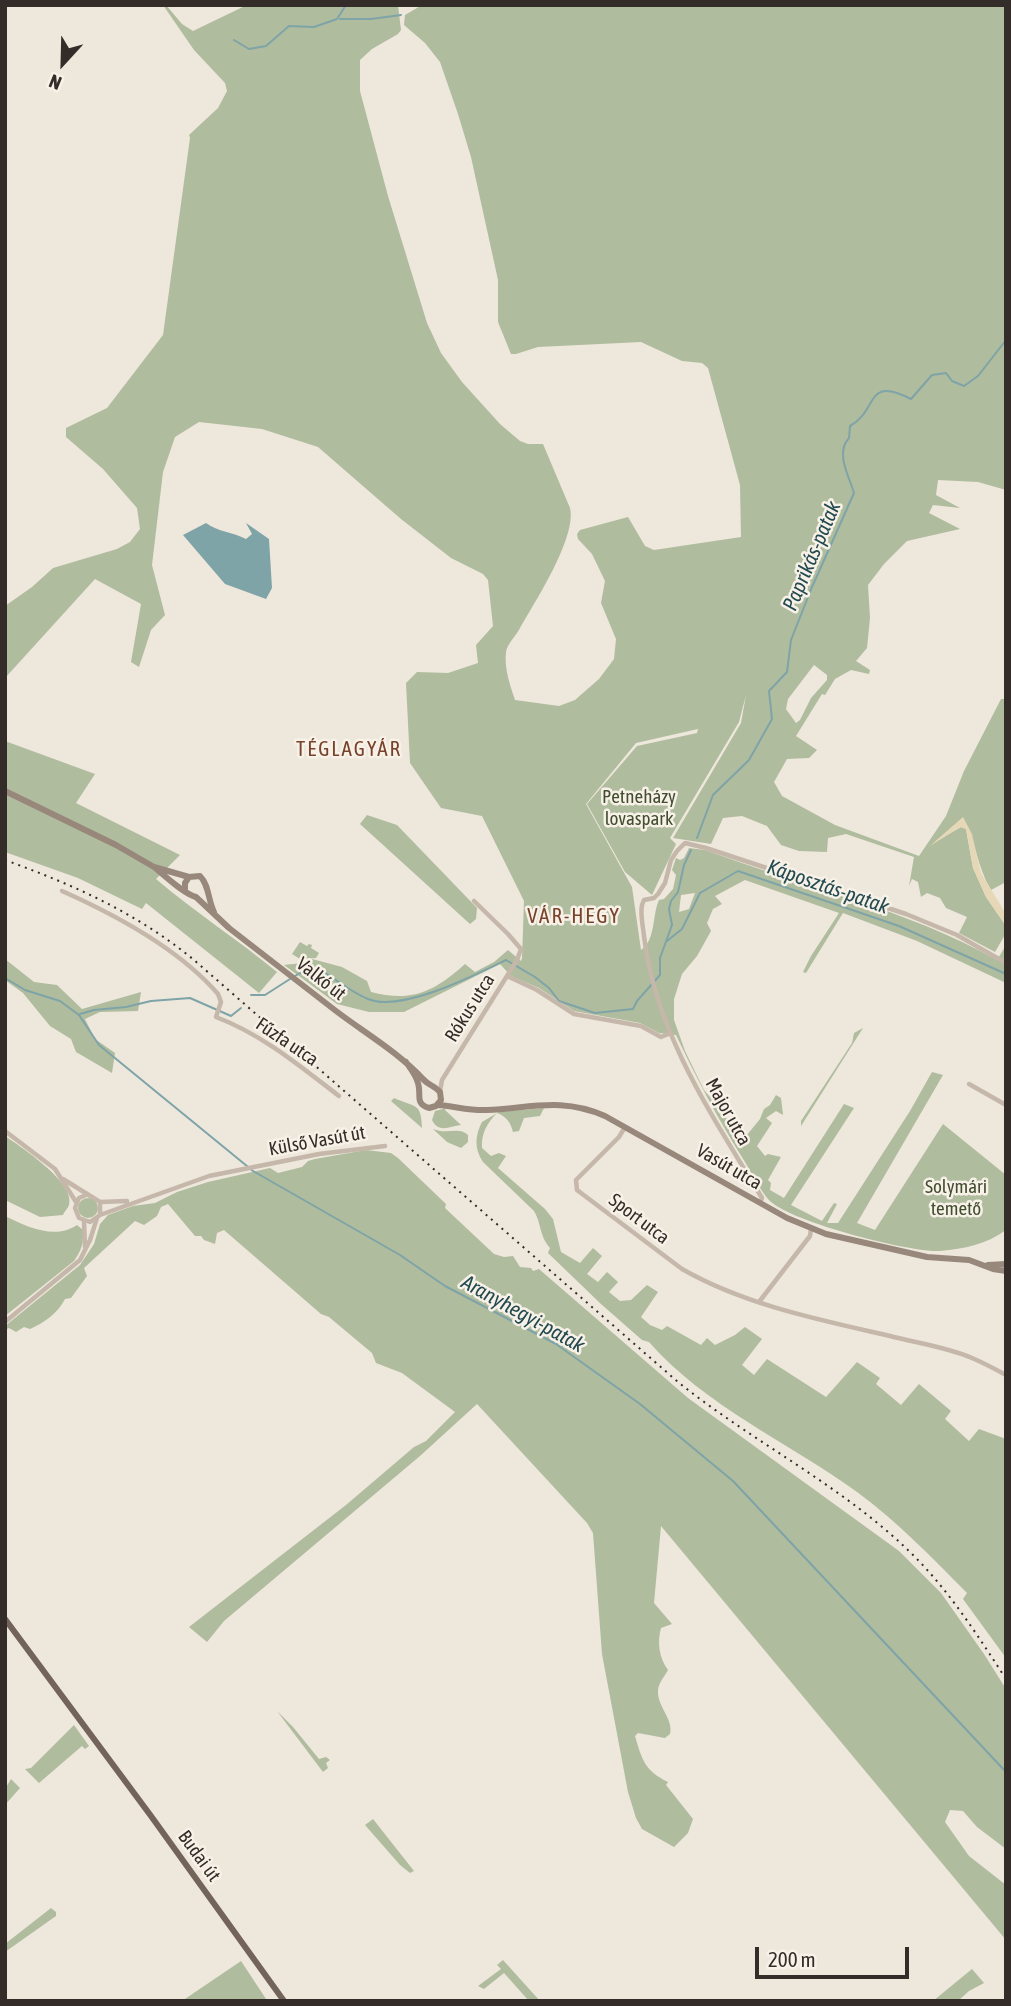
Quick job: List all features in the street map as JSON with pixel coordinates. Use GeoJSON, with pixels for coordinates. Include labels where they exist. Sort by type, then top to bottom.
{"type":"FeatureCollection","features":[{"type":"Feature","properties":{"kind":"main road","name":"Budai út"},"geometry":{"type":"LineString","coordinates":[[5,1619],[284,2001]]}},
{"type":"Feature","properties":{"kind":"street"},"geometry":{"type":"LineString","coordinates":[[5,791],[116,845],[154,867],[185,889],[189,895],[196,897],[204,894],[206,889]]}},
{"type":"Feature","properties":{"kind":"street","name":"Major utca"},"geometry":{"type":"LineString","coordinates":[[760,1203],[762,1198],[717,1124],[671,1033],[646,960],[641,911],[644,901],[659,894],[671,860],[685,844],[706,848],[906,914],[957,935],[1006,963]]}},
{"type":"Feature","properties":{"kind":"street"},"geometry":{"type":"LineString","coordinates":[[154,867],[190,877],[200,876],[207,884],[211,906],[219,919]]}},
{"type":"Feature","properties":{"kind":"street"},"geometry":{"type":"LineString","coordinates":[[185,889],[185,883],[190,877]]}},
{"type":"Feature","properties":{"kind":"street","name":"Fűzfa utca"},"geometry":{"type":"LineString","coordinates":[[62,891],[116,917],[156,941],[215,989],[220,999],[217,1015],[270,1044],[339,1096]]}},
{"type":"Feature","properties":{"kind":"street","name":"Valkó út"},"geometry":{"type":"LineString","coordinates":[[196,897],[219,919],[406,1062],[431,1085]]}},
{"type":"Feature","properties":{"kind":"street","name":"Rókus utca"},"geometry":{"type":"LineString","coordinates":[[441,1094],[442,1080],[517,960],[521,949],[474,901]]}},
{"type":"Feature","properties":{"kind":"street"},"geometry":{"type":"LineString","coordinates":[[507,976],[537,990],[574,1014],[641,1026],[660,1037],[671,1033]]}},
{"type":"Feature","properties":{"kind":"street"},"geometry":{"type":"LineString","coordinates":[[406,1062],[415,1074],[420,1090],[418,1098],[424,1107],[432,1108],[438,1105],[441,1094]]}},
{"type":"Feature","properties":{"kind":"street","name":"Rókus utca"},"geometry":{"type":"LineString","coordinates":[[431,1085],[442,1080]]}},
{"type":"Feature","properties":{"kind":"street"},"geometry":{"type":"LineString","coordinates":[[969,1084],[1006,1105]]}},
{"type":"Feature","properties":{"kind":"street"},"geometry":{"type":"LineString","coordinates":[[420,1090],[431,1085],[465,1109]]}},
{"type":"Feature","properties":{"kind":"street","name":"Vasút utca"},"geometry":{"type":"LineString","coordinates":[[438,1105],[489,1110],[552,1104],[574,1105],[591,1110],[625,1127],[811,1229],[920,1255],[961,1258],[992,1266],[1006,1264]]}},
{"type":"Feature","properties":{"kind":"street","name":"Sport utca"},"geometry":{"type":"LineString","coordinates":[[625,1127],[619,1137],[576,1180],[577,1189],[682,1269],[697,1278],[759,1302],[971,1357],[1006,1375]]}},
{"type":"Feature","properties":{"kind":"street"},"geometry":{"type":"LineString","coordinates":[[5,1131],[44,1159],[63,1179],[100,1202],[99,1217],[84,1255],[74,1267],[5,1322]]}},
{"type":"Feature","properties":{"kind":"street","name":"Külső Vasút út"},"geometry":{"type":"LineString","coordinates":[[99,1217],[133,1201],[209,1176],[254,1166],[385,1146]]}},
{"type":"Feature","properties":{"kind":"street"},"geometry":{"type":"LineString","coordinates":[[63,1179],[76,1202],[76,1214],[84,1221],[90,1222],[99,1217]]}},
{"type":"Feature","properties":{"kind":"street"},"geometry":{"type":"LineString","coordinates":[[76,1202],[86,1195]]}},
{"type":"Feature","properties":{"kind":"street","name":"Külső Vasút út"},"geometry":{"type":"LineString","coordinates":[[100,1202],[133,1201]]}},
{"type":"Feature","properties":{"kind":"street"},"geometry":{"type":"LineString","coordinates":[[84,1221],[84,1255]]}},
{"type":"Feature","properties":{"kind":"street"},"geometry":{"type":"LineString","coordinates":[[759,1302],[810,1236],[811,1229]]}},
{"type":"Feature","properties":{"kind":"street","name":"Vasút utca"},"geometry":{"type":"LineString","coordinates":[[978,1263],[1006,1271]]}},
{"type":"Feature","properties":{"kind":"green space"},"geometry":{"type":"Polygon","coordinates":[[[163,5],[193,31],[247,5],[398,5],[401,30],[360,60],[360,91],[388,196],[427,323],[441,353],[462,382],[500,424],[520,441],[543,444],[570,508],[567,535],[561,552],[506,652],[508,676],[515,700],[559,706],[575,700],[599,679],[614,659],[616,639],[601,603],[605,581],[592,554],[578,539],[580,530],[628,517],[645,546],[654,550],[741,537],[740,485],[708,368],[702,363],[682,361],[641,342],[538,347],[511,354],[498,322],[498,280],[471,157],[458,114],[440,62],[425,43],[404,25],[405,15],[422,5],[1006,5],[1006,490],[978,482],[938,480],[936,495],[960,508],[933,505],[929,513],[960,529],[907,541],[868,585],[870,618],[867,648],[856,661],[870,670],[869,674],[851,670],[835,679],[825,695],[822,694],[796,736],[817,750],[809,758],[787,759],[774,782],[782,796],[835,825],[919,856],[946,816],[964,771],[1001,699],[1006,699],[1006,882],[991,890],[963,818],[935,842],[961,827],[966,829],[973,868],[986,897],[1006,926],[1006,933],[995,952],[959,933],[967,917],[946,908],[940,898],[927,893],[921,897],[918,882],[912,879],[909,886],[914,857],[846,834],[828,838],[827,852],[799,851],[781,845],[767,826],[742,816],[723,818],[711,844],[673,838],[741,723],[746,695],[739,722],[670,838],[676,844],[652,895],[625,872],[587,804],[637,746],[697,733],[698,729],[636,743],[586,804],[632,887],[641,950],[649,940],[659,900],[664,899],[673,889],[676,875],[672,870],[676,858],[684,858],[689,848],[705,850],[890,912],[927,926],[997,960],[1006,945],[1006,983],[917,941],[843,913],[806,973],[803,972],[811,956],[839,913],[745,880],[715,896],[722,904],[713,909],[707,923],[711,931],[697,956],[682,974],[674,999],[674,1020],[685,1051],[704,1090],[710,1097],[721,1084],[713,1098],[719,1113],[737,1126],[733,1135],[742,1141],[776,1095],[781,1098],[783,1115],[776,1111],[766,1118],[772,1123],[757,1146],[765,1156],[768,1154],[781,1157],[768,1180],[771,1183],[770,1190],[784,1198],[844,1104],[854,1108],[791,1205],[822,1221],[834,1203],[837,1204],[827,1223],[838,1223],[932,1072],[943,1075],[857,1223],[875,1230],[943,1124],[1006,1175],[1006,1230],[991,1239],[966,1247],[925,1250],[850,1234],[779,1208],[768,1199],[726,1131],[709,1100],[676,1035],[659,1033],[640,1023],[574,1011],[539,988],[511,976],[500,964],[404,1012],[369,1012],[337,1004],[284,965],[312,959],[342,967],[367,981],[371,992],[399,996],[433,988],[465,964],[475,972],[494,962],[508,950],[521,961],[522,958],[524,901],[482,816],[441,808],[410,763],[406,683],[417,672],[448,673],[478,663],[476,645],[493,626],[488,580],[483,574],[451,558],[401,519],[318,447],[262,429],[199,422],[175,437],[163,472],[152,565],[165,615],[151,630],[139,667],[131,662],[141,604],[95,579],[5,678],[5,606],[53,568],[117,549],[130,542],[140,529],[137,508],[103,469],[66,437],[66,428],[107,408],[163,335],[189,135],[218,108],[227,91],[225,83],[194,50],[163,5]],[[814,665],[788,699],[786,709],[796,723],[811,698],[827,680],[827,675],[814,665]],[[695,893],[681,895],[679,912],[689,909],[695,893]]]}},
{"type":"Feature","properties":{"kind":"green space"},"geometry":{"type":"Polygon","coordinates":[[[5,741],[95,774],[76,803],[180,855],[156,879],[277,972],[259,993],[146,903],[142,909],[78,878],[5,852],[5,741]]]}},
{"type":"Feature","properties":{"kind":"green space"},"geometry":{"type":"Polygon","coordinates":[[[367,815],[397,825],[477,908],[476,919],[470,924],[360,824],[367,815]]]}},
{"type":"Feature","properties":{"kind":"green space"},"geometry":{"type":"Polygon","coordinates":[[[300,942],[307,946],[312,945],[311,948],[319,953],[316,958],[300,959],[292,954],[300,942]]]}},
{"type":"Feature","properties":{"kind":"green space"},"geometry":{"type":"Polygon","coordinates":[[[5,959],[34,982],[57,985],[82,1009],[141,992],[138,1011],[100,1012],[85,1019],[95,1039],[115,1053],[112,1073],[76,1052],[71,1039],[50,1026],[23,993],[5,980],[5,959]]]}},
{"type":"Feature","properties":{"kind":"green space"},"geometry":{"type":"Polygon","coordinates":[[[863,1028],[801,1126],[801,1121],[852,1043],[854,1033],[863,1028]]]}},
{"type":"Feature","properties":{"kind":"green space"},"geometry":{"type":"Polygon","coordinates":[[[394,1098],[419,1110],[422,1128],[391,1101],[394,1098]]]}},
{"type":"Feature","properties":{"kind":"green space"},"geometry":{"type":"Polygon","coordinates":[[[446,1108],[461,1125],[441,1128],[435,1124],[432,1120],[435,1111],[446,1108]]]}},
{"type":"Feature","properties":{"kind":"green space"},"geometry":{"type":"Polygon","coordinates":[[[544,1108],[540,1116],[524,1118],[519,1131],[513,1132],[508,1120],[497,1113],[544,1108]]]}},
{"type":"Feature","properties":{"kind":"green space"},"geometry":{"type":"Polygon","coordinates":[[[497,1113],[485,1129],[482,1148],[491,1156],[499,1153],[506,1156],[498,1168],[553,1219],[561,1252],[580,1263],[593,1248],[602,1256],[587,1274],[598,1282],[607,1272],[618,1282],[609,1292],[620,1301],[631,1300],[647,1285],[658,1292],[641,1317],[650,1325],[662,1330],[667,1326],[701,1345],[707,1338],[715,1345],[745,1327],[762,1339],[742,1365],[754,1375],[767,1359],[826,1397],[857,1362],[880,1378],[876,1384],[901,1405],[919,1384],[951,1411],[945,1419],[969,1441],[979,1429],[1006,1439],[1006,1658],[963,1599],[967,1593],[900,1527],[857,1492],[695,1385],[649,1342],[642,1340],[601,1304],[548,1253],[550,1248],[534,1211],[483,1162],[478,1152],[477,1137],[482,1122],[497,1113]]]}},
{"type":"Feature","properties":{"kind":"green space"},"geometry":{"type":"Polygon","coordinates":[[[433,1129],[464,1132],[468,1135],[468,1142],[461,1148],[447,1142],[433,1129]]]}},
{"type":"Feature","properties":{"kind":"green space"},"geometry":{"type":"Polygon","coordinates":[[[5,1136],[46,1166],[64,1186],[69,1196],[69,1205],[63,1215],[40,1217],[5,1200],[5,1136]]]}},
{"type":"Feature","properties":{"kind":"green space"},"geometry":{"type":"Polygon","coordinates":[[[366,1150],[391,1153],[398,1158],[446,1204],[445,1208],[494,1254],[513,1256],[520,1267],[531,1268],[533,1271],[539,1269],[688,1398],[899,1551],[941,1593],[1006,1689],[1006,1849],[977,1827],[963,1811],[950,1810],[945,1822],[969,1856],[1006,1885],[1006,1940],[661,1526],[654,1603],[672,1624],[661,1628],[660,1633],[661,1655],[668,1670],[660,1682],[658,1697],[671,1729],[665,1738],[638,1733],[635,1736],[649,1769],[668,1782],[666,1785],[693,1819],[688,1833],[674,1847],[642,1829],[628,1792],[602,1654],[593,1533],[587,1523],[477,1404],[420,1456],[224,1621],[207,1642],[189,1627],[346,1505],[414,1447],[426,1441],[455,1412],[402,1373],[376,1363],[372,1353],[329,1317],[321,1314],[224,1230],[217,1233],[215,1244],[201,1236],[195,1236],[168,1204],[161,1207],[157,1216],[144,1225],[135,1221],[84,1268],[87,1276],[71,1298],[65,1299],[59,1309],[45,1321],[30,1329],[24,1327],[16,1332],[9,1328],[5,1330],[5,1326],[80,1265],[94,1244],[100,1224],[108,1215],[133,1206],[155,1203],[177,1192],[208,1182],[270,1168],[278,1173],[302,1167],[315,1159],[366,1150]]]}},
{"type":"Feature","properties":{"kind":"green space"},"geometry":{"type":"Polygon","coordinates":[[[88,1198],[95,1201],[98,1208],[95,1215],[88,1218],[81,1215],[78,1208],[81,1201],[88,1198]]]}},
{"type":"Feature","properties":{"kind":"green space"},"geometry":{"type":"Polygon","coordinates":[[[5,1216],[32,1228],[50,1232],[77,1225],[83,1230],[83,1235],[82,1247],[74,1261],[5,1316],[5,1216]]]}},
{"type":"Feature","properties":{"kind":"green space"},"geometry":{"type":"Polygon","coordinates":[[[277,1711],[319,1759],[326,1757],[330,1760],[326,1763],[328,1768],[323,1772],[277,1711]]]}},
{"type":"Feature","properties":{"kind":"green space"},"geometry":{"type":"Polygon","coordinates":[[[74,1725],[89,1746],[85,1749],[82,1746],[39,1783],[25,1769],[31,1768],[74,1725]]]}},
{"type":"Feature","properties":{"kind":"green space"},"geometry":{"type":"Polygon","coordinates":[[[11,1779],[20,1788],[5,1805],[5,1789],[11,1779]]]}},
{"type":"Feature","properties":{"kind":"green space"},"geometry":{"type":"Polygon","coordinates":[[[373,1819],[414,1871],[410,1873],[400,1865],[365,1825],[373,1819]]]}},
{"type":"Feature","properties":{"kind":"green space"},"geometry":{"type":"Polygon","coordinates":[[[51,1908],[56,1912],[56,1916],[5,1952],[5,1944],[51,1908]]]}},
{"type":"Feature","properties":{"kind":"green space"},"geometry":{"type":"Polygon","coordinates":[[[503,1960],[540,2001],[529,2001],[504,1973],[484,1989],[478,1986],[501,1969],[497,1965],[503,1960]]]}},
{"type":"Feature","properties":{"kind":"green space"},"geometry":{"type":"Polygon","coordinates":[[[241,1961],[266,1999],[182,2001],[241,1961]]]}},
{"type":"Feature","properties":{"kind":"green space"},"geometry":{"type":"Polygon","coordinates":[[[972,1969],[984,1983],[958,2001],[933,2001],[972,1969]]]}},
{"type":"Feature","properties":{"kind":"sand"},"geometry":{"type":"Polygon","coordinates":[[[963,817],[972,834],[981,873],[1006,914],[1006,926],[986,897],[973,868],[966,829],[960,827],[930,846],[963,817]]]}},
{"type":"Feature","properties":{"kind":"water"},"geometry":{"type":"Polygon","coordinates":[[[206,523],[246,539],[252,534],[246,523],[269,539],[272,588],[266,599],[225,584],[183,535],[206,523]]]}},
{"type":"Feature","properties":{"kind":"waterway"},"geometry":{"type":"LineString","coordinates":[[234,40],[249,49],[266,46],[289,26],[314,27],[337,19],[346,5]]}},
{"type":"Feature","properties":{"kind":"waterway"},"geometry":{"type":"LineString","coordinates":[[340,19],[401,15]]}},
{"type":"Feature","properties":{"kind":"waterway","name":"Paprikás-patak"},"geometry":{"type":"LineString","coordinates":[[697,838],[713,795],[749,760],[772,719],[769,691],[787,672],[791,640],[854,493],[843,458],[850,426],[859,419],[879,393],[886,391],[911,399],[932,375],[946,373],[952,381],[964,386],[978,376],[1006,340]]}},
{"type":"Feature","properties":{"kind":"waterway","name":"Paprikás-patak"},"geometry":{"type":"LineString","coordinates":[[295,976],[312,966],[368,999],[399,1001],[438,990],[506,960],[535,977],[549,988],[559,1001],[595,1013],[633,1009],[660,975],[660,958],[672,925],[669,909],[678,892],[684,865],[691,850]]}},
{"type":"Feature","properties":{"kind":"waterway","name":"Káposztás-patak"},"geometry":{"type":"LineString","coordinates":[[667,941],[682,929],[700,893],[738,871],[899,926],[1006,974]]}},
{"type":"Feature","properties":{"kind":"waterway","name":"Aranyhegyi-patak"},"geometry":{"type":"LineString","coordinates":[[5,978],[25,990],[60,1001],[79,1015],[99,1045],[253,1171],[400,1255],[445,1286],[556,1344],[640,1404],[733,1481],[1006,1772]]}},
{"type":"Feature","properties":{"kind":"waterway","name":"Paprikás-patak"},"geometry":{"type":"LineString","coordinates":[[251,995],[265,995],[290,979]]}},
{"type":"Feature","properties":{"kind":"waterway","name":"Paprikás-patak"},"geometry":{"type":"LineString","coordinates":[[80,1014],[151,1001],[190,998],[231,1016],[241,1008]]}},
{"type":"Feature","properties":{"kind":"railway"},"geometry":{"type":"LineString","coordinates":[[5,860],[56,880],[127,914],[194,960],[678,1382],[859,1508],[887,1531],[940,1584],[1006,1679]]}},
{"type":"Feature","properties":{"kind":"district","name":"TÉGLAGYÁR"},"geometry":{"type":"Point","coordinates":[349,749]}},
{"type":"Feature","properties":{"kind":"district","name":"VÁR-HEGY"},"geometry":{"type":"Point","coordinates":[574,916]}},
{"type":"Feature","properties":{"kind":"park label","name":"Petneházy lovaspark"},"geometry":{"type":"Point","coordinates":[639,808]}},
{"type":"Feature","properties":{"kind":"park label","name":"Solymári temető"},"geometry":{"type":"Point","coordinates":[956,1198]}}]}
